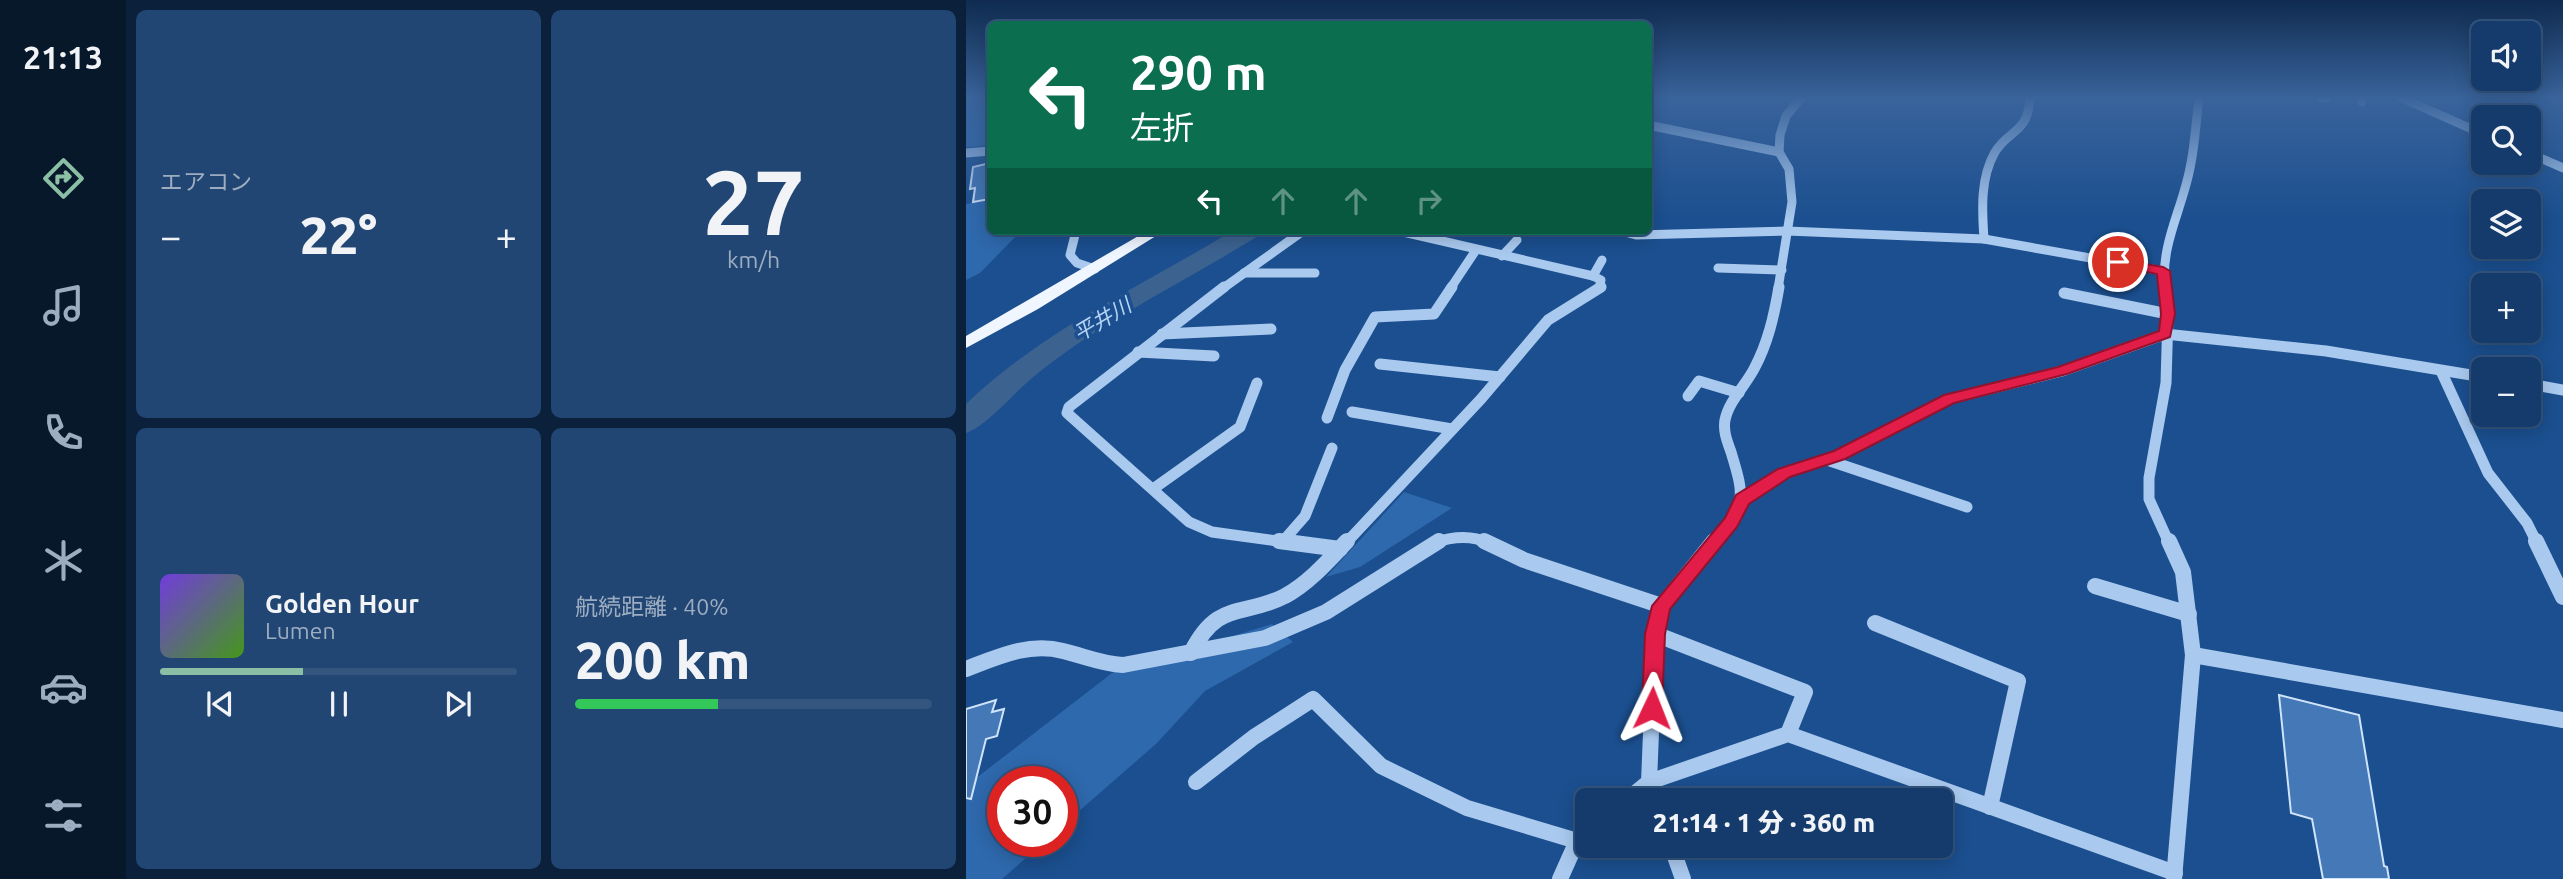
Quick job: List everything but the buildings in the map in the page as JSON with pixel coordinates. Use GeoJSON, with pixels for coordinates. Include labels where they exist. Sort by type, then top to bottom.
{"type":"FeatureCollection","features":[{"type":"Feature","properties":{"kind":"main road"},"geometry":{"type":"LineString","coordinates":[[966,343],[1150,235]]}},
{"type":"Feature","properties":{"kind":"street"},"geometry":{"type":"LineString","coordinates":[[1651,788],[1649,782],[1655,634],[1662,606],[1731,522],[1742,500],[1742,488],[1725,434],[1725,421],[1755,368],[1773,324],[1792,183],[1785,158],[1779,152],[1716,139]]}},
{"type":"Feature","properties":{"kind":"street"},"geometry":{"type":"LineString","coordinates":[[1779,152],[1780,139]]}},
{"type":"Feature","properties":{"kind":"street"},"geometry":{"type":"LineString","coordinates":[[1984,239],[1982,204],[1985,178],[1998,148],[2009,139]]}},
{"type":"Feature","properties":{"kind":"street"},"geometry":{"type":"LineString","coordinates":[[1642,788],[1649,782],[1788,734],[2174,876],[2193,655],[2183,572],[2150,499],[2149,478],[2166,383],[2165,334],[2168,314],[2163,271],[2168,238],[2190,169],[2194,139]]}},
{"type":"Feature","properties":{"kind":"street"},"geometry":{"type":"LineString","coordinates":[[966,153],[987,151]]}},
{"type":"Feature","properties":{"kind":"street"},"geometry":{"type":"LineString","coordinates":[[2541,158],[2563,168]]}},
{"type":"Feature","properties":{"kind":"street"},"geometry":{"type":"LineString","coordinates":[[1652,235],[1787,231],[1984,239],[2163,271]]}},
{"type":"Feature","properties":{"kind":"street"},"geometry":{"type":"LineString","coordinates":[[1075,235],[1070,255],[1072,260],[1076,264],[1095,269]]}},
{"type":"Feature","properties":{"kind":"street"},"geometry":{"type":"LineString","coordinates":[[1297,235],[1138,352],[1069,407],[1067,413],[1189,522],[1212,532],[1340,549]]}},
{"type":"Feature","properties":{"kind":"street"},"geometry":{"type":"LineString","coordinates":[[1191,653],[1202,633],[1214,621],[1229,612],[1283,597],[1299,587],[1340,549],[1452,429],[1548,320],[1601,288],[1601,281],[1593,276],[1415,235]]}},
{"type":"Feature","properties":{"kind":"street"},"geometry":{"type":"LineString","coordinates":[[1502,256],[1517,240]]}},
{"type":"Feature","properties":{"kind":"street"},"geometry":{"type":"LineString","coordinates":[[1327,418],[1345,370],[1375,317],[1434,314],[1476,250]]}},
{"type":"Feature","properties":{"kind":"street"},"geometry":{"type":"LineString","coordinates":[[1593,276],[1602,260]]}},
{"type":"Feature","properties":{"kind":"street"},"geometry":{"type":"LineString","coordinates":[[1718,268],[1782,270]]}},
{"type":"Feature","properties":{"kind":"street"},"geometry":{"type":"LineString","coordinates":[[1244,273],[1315,273]]}},
{"type":"Feature","properties":{"kind":"street"},"geometry":{"type":"LineString","coordinates":[[2064,293],[2168,314]]}},
{"type":"Feature","properties":{"kind":"street"},"geometry":{"type":"LineString","coordinates":[[1162,334],[1272,329]]}},
{"type":"Feature","properties":{"kind":"street"},"geometry":{"type":"LineString","coordinates":[[1742,500],[1784,473],[1827,460],[1950,399],[2062,371],[2165,334],[2326,351],[2471,375]]}},
{"type":"Feature","properties":{"kind":"street"},"geometry":{"type":"LineString","coordinates":[[1138,352],[1214,356]]}},
{"type":"Feature","properties":{"kind":"street"},"geometry":{"type":"LineString","coordinates":[[1380,364],[1500,377]]}},
{"type":"Feature","properties":{"kind":"street"},"geometry":{"type":"LineString","coordinates":[[2441,371],[2488,473],[2527,523],[2563,597]]}},
{"type":"Feature","properties":{"kind":"street"},"geometry":{"type":"LineString","coordinates":[[1688,396],[1702,377],[1739,393]]}},
{"type":"Feature","properties":{"kind":"street"},"geometry":{"type":"LineString","coordinates":[[1153,489],[1240,427],[1257,383]]}},
{"type":"Feature","properties":{"kind":"street"},"geometry":{"type":"LineString","coordinates":[[2541,386],[2563,390]]}},
{"type":"Feature","properties":{"kind":"street"},"geometry":{"type":"LineString","coordinates":[[1352,412],[1452,429]]}},
{"type":"Feature","properties":{"kind":"street"},"geometry":{"type":"LineString","coordinates":[[1284,540],[1305,516],[1332,448]]}},
{"type":"Feature","properties":{"kind":"street"},"geometry":{"type":"LineString","coordinates":[[1827,460],[1967,508]]}},
{"type":"Feature","properties":{"kind":"street"},"geometry":{"type":"LineString","coordinates":[[966,669],[1014,652],[1035,648],[1064,651],[1105,665],[1123,666],[1265,638],[1326,612],[1434,542],[1456,537],[1478,538],[1524,560],[1662,606]]}},
{"type":"Feature","properties":{"kind":"street"},"geometry":{"type":"LineString","coordinates":[[2095,586],[2189,614]]}},
{"type":"Feature","properties":{"kind":"street"},"geometry":{"type":"LineString","coordinates":[[1875,623],[2018,681],[1990,807]]}},
{"type":"Feature","properties":{"kind":"street"},"geometry":{"type":"LineString","coordinates":[[1655,634],[1805,692],[1788,734]]}},
{"type":"Feature","properties":{"kind":"street"},"geometry":{"type":"LineString","coordinates":[[2193,655],[2563,720]]}},
{"type":"Feature","properties":{"kind":"street"},"geometry":{"type":"LineString","coordinates":[[1196,782],[1254,737],[1313,699],[1381,766],[1467,808],[1575,835]]}},
{"type":"Feature","properties":{"kind":"street"},"geometry":{"type":"LineString","coordinates":[[1560,879],[1575,850]]}},
{"type":"Feature","properties":{"kind":"street"},"geometry":{"type":"LineString","coordinates":[[1676,858],[1683,879]]}},
{"type":"Feature","properties":{"kind":"shaded area"},"geometry":{"type":"Polygon","coordinates":[[[966,139],[987,139],[987,145],[966,147],[966,139]]]}},
{"type":"Feature","properties":{"kind":"shaded area"},"geometry":{"type":"Polygon","coordinates":[[[987,200],[987,235],[1017,235],[980,273],[966,280],[966,204],[987,200]]]}},
{"type":"Feature","properties":{"kind":"shaded area"},"geometry":{"type":"Polygon","coordinates":[[[1404,492],[1452,508],[1360,567],[1326,577],[1404,492]]]}},
{"type":"Feature","properties":{"kind":"shaded area"},"geometry":{"type":"Polygon","coordinates":[[[1272,624],[1293,642],[1205,691],[1156,744],[1078,812],[1078,766],[992,766],[1112,673],[1272,624]]]}},
{"type":"Feature","properties":{"kind":"shaded area"},"geometry":{"type":"Polygon","coordinates":[[[987,770],[987,857],[1027,857],[1002,879],[966,879],[966,786],[987,770]]]}},
{"type":"Feature","properties":{"kind":"waterway","name":"平井川"},"geometry":{"type":"LineString","coordinates":[[966,422],[997,392],[1065,340],[1242,235]]}},
{"type":"Feature","properties":{"kind":"route"},"geometry":{"type":"LineString","coordinates":[[1652,708],[1655,634],[1662,606],[1731,522],[1742,500],[1784,473],[1839,455],[1950,399],[2062,371],[2165,334],[2168,314],[2163,271],[2118,262]]}}]}
